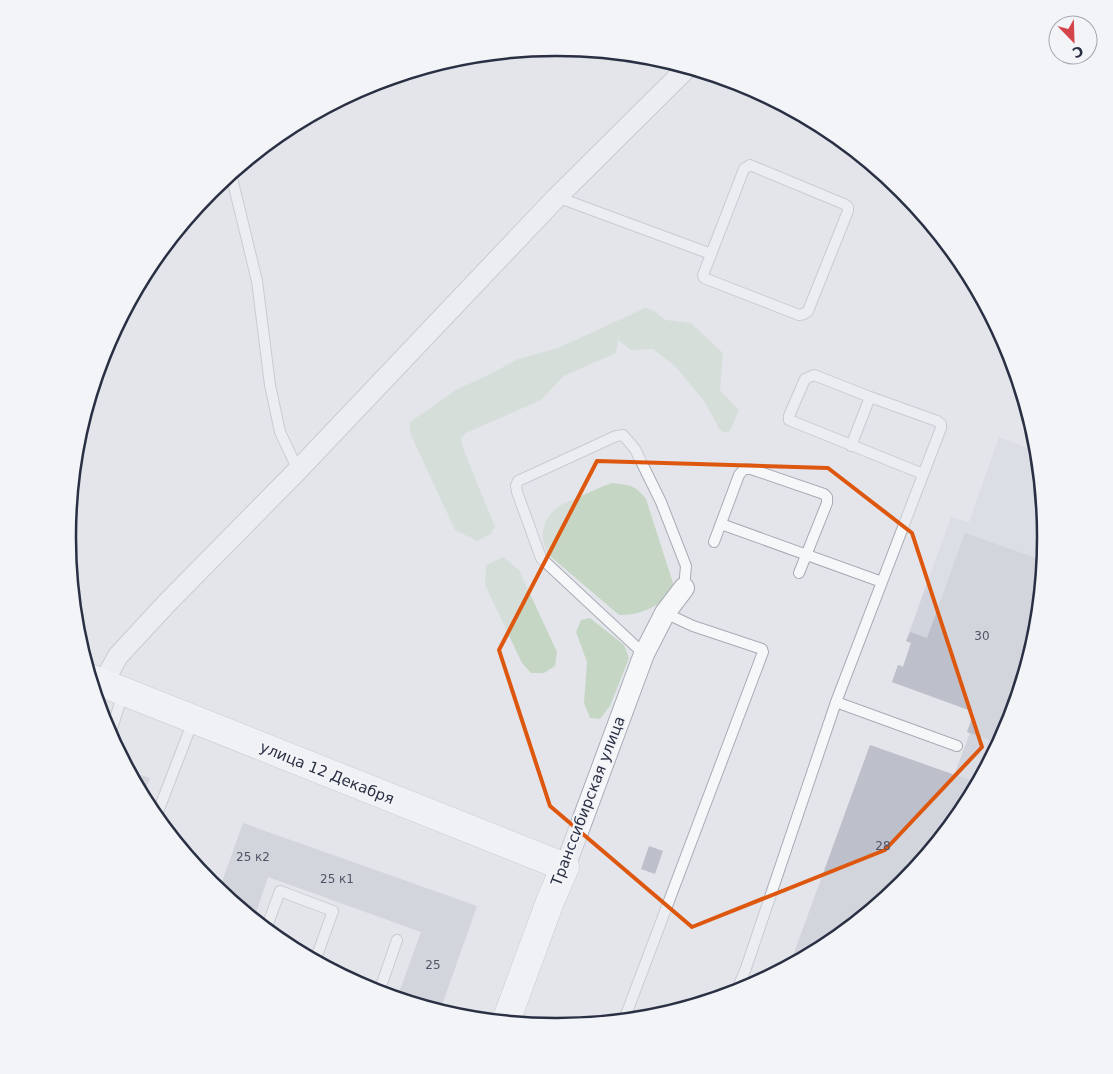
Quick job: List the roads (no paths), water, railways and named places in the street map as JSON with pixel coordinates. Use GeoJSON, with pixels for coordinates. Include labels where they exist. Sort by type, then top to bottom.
{"type":"FeatureCollection","features":[{"type":"Feature","properties":{"kind":"main road","name":"улица 12 Декабря"},"geometry":{"type":"LineString","coordinates":[[105,684],[565,867]]}},
{"type":"Feature","properties":{"kind":"main road","name":"Транссибирская улица"},"geometry":{"type":"LineString","coordinates":[[508,1015],[550,899],[565,867]]}},
{"type":"Feature","properties":{"kind":"street"},"geometry":{"type":"LineString","coordinates":[[105,684],[118,656],[166,604],[298,470],[557,197],[682,73]]}},
{"type":"Feature","properties":{"kind":"street","name":"Транссибирская улица"},"geometry":{"type":"LineString","coordinates":[[565,867],[644,654],[665,613],[684,588]]}},
{"type":"Feature","properties":{"kind":"lane"},"geometry":{"type":"LineString","coordinates":[[750,165],[848,207],[808,311],[804,314],[799,315],[706,279],[703,275],[711,254],[744,170],[750,165]]}},
{"type":"Feature","properties":{"kind":"lane"},"geometry":{"type":"LineString","coordinates":[[233,182],[257,281],[270,385],[280,432],[298,470]]}},
{"type":"Feature","properties":{"kind":"lane"},"geometry":{"type":"LineString","coordinates":[[557,197],[711,254]]}},
{"type":"Feature","properties":{"kind":"lane"},"geometry":{"type":"LineString","coordinates":[[741,981],[836,702],[941,428],[941,424],[937,421],[814,374],[805,379],[789,416],[792,423],[923,474]]}},
{"type":"Feature","properties":{"kind":"lane"},"geometry":{"type":"LineString","coordinates":[[851,446],[870,397]]}},
{"type":"Feature","properties":{"kind":"lane"},"geometry":{"type":"LineString","coordinates":[[644,654],[542,558],[517,492],[518,480],[616,436],[623,436],[634,449],[661,502],[686,566],[684,588]]}},
{"type":"Feature","properties":{"kind":"lane"},"geometry":{"type":"LineString","coordinates":[[714,542],[739,475],[744,469],[751,469],[824,494],[827,497],[827,503],[799,573]]}},
{"type":"Feature","properties":{"kind":"lane"},"geometry":{"type":"LineString","coordinates":[[721,524],[882,582]]}},
{"type":"Feature","properties":{"kind":"lane"},"geometry":{"type":"LineString","coordinates":[[627,1013],[763,652],[762,649],[693,626],[665,613]]}},
{"type":"Feature","properties":{"kind":"lane"},"geometry":{"type":"LineString","coordinates":[[105,684],[108,709]]}},
{"type":"Feature","properties":{"kind":"lane"},"geometry":{"type":"LineString","coordinates":[[836,702],[957,746]]}},
{"type":"Feature","properties":{"kind":"lane"},"geometry":{"type":"LineString","coordinates":[[160,808],[193,720]]}},
{"type":"Feature","properties":{"kind":"lane"},"geometry":{"type":"LineString","coordinates":[[269,922],[280,891],[333,911],[318,954]]}},
{"type":"Feature","properties":{"kind":"lane"},"geometry":{"type":"LineString","coordinates":[[382,984],[398,940]]}}]}
